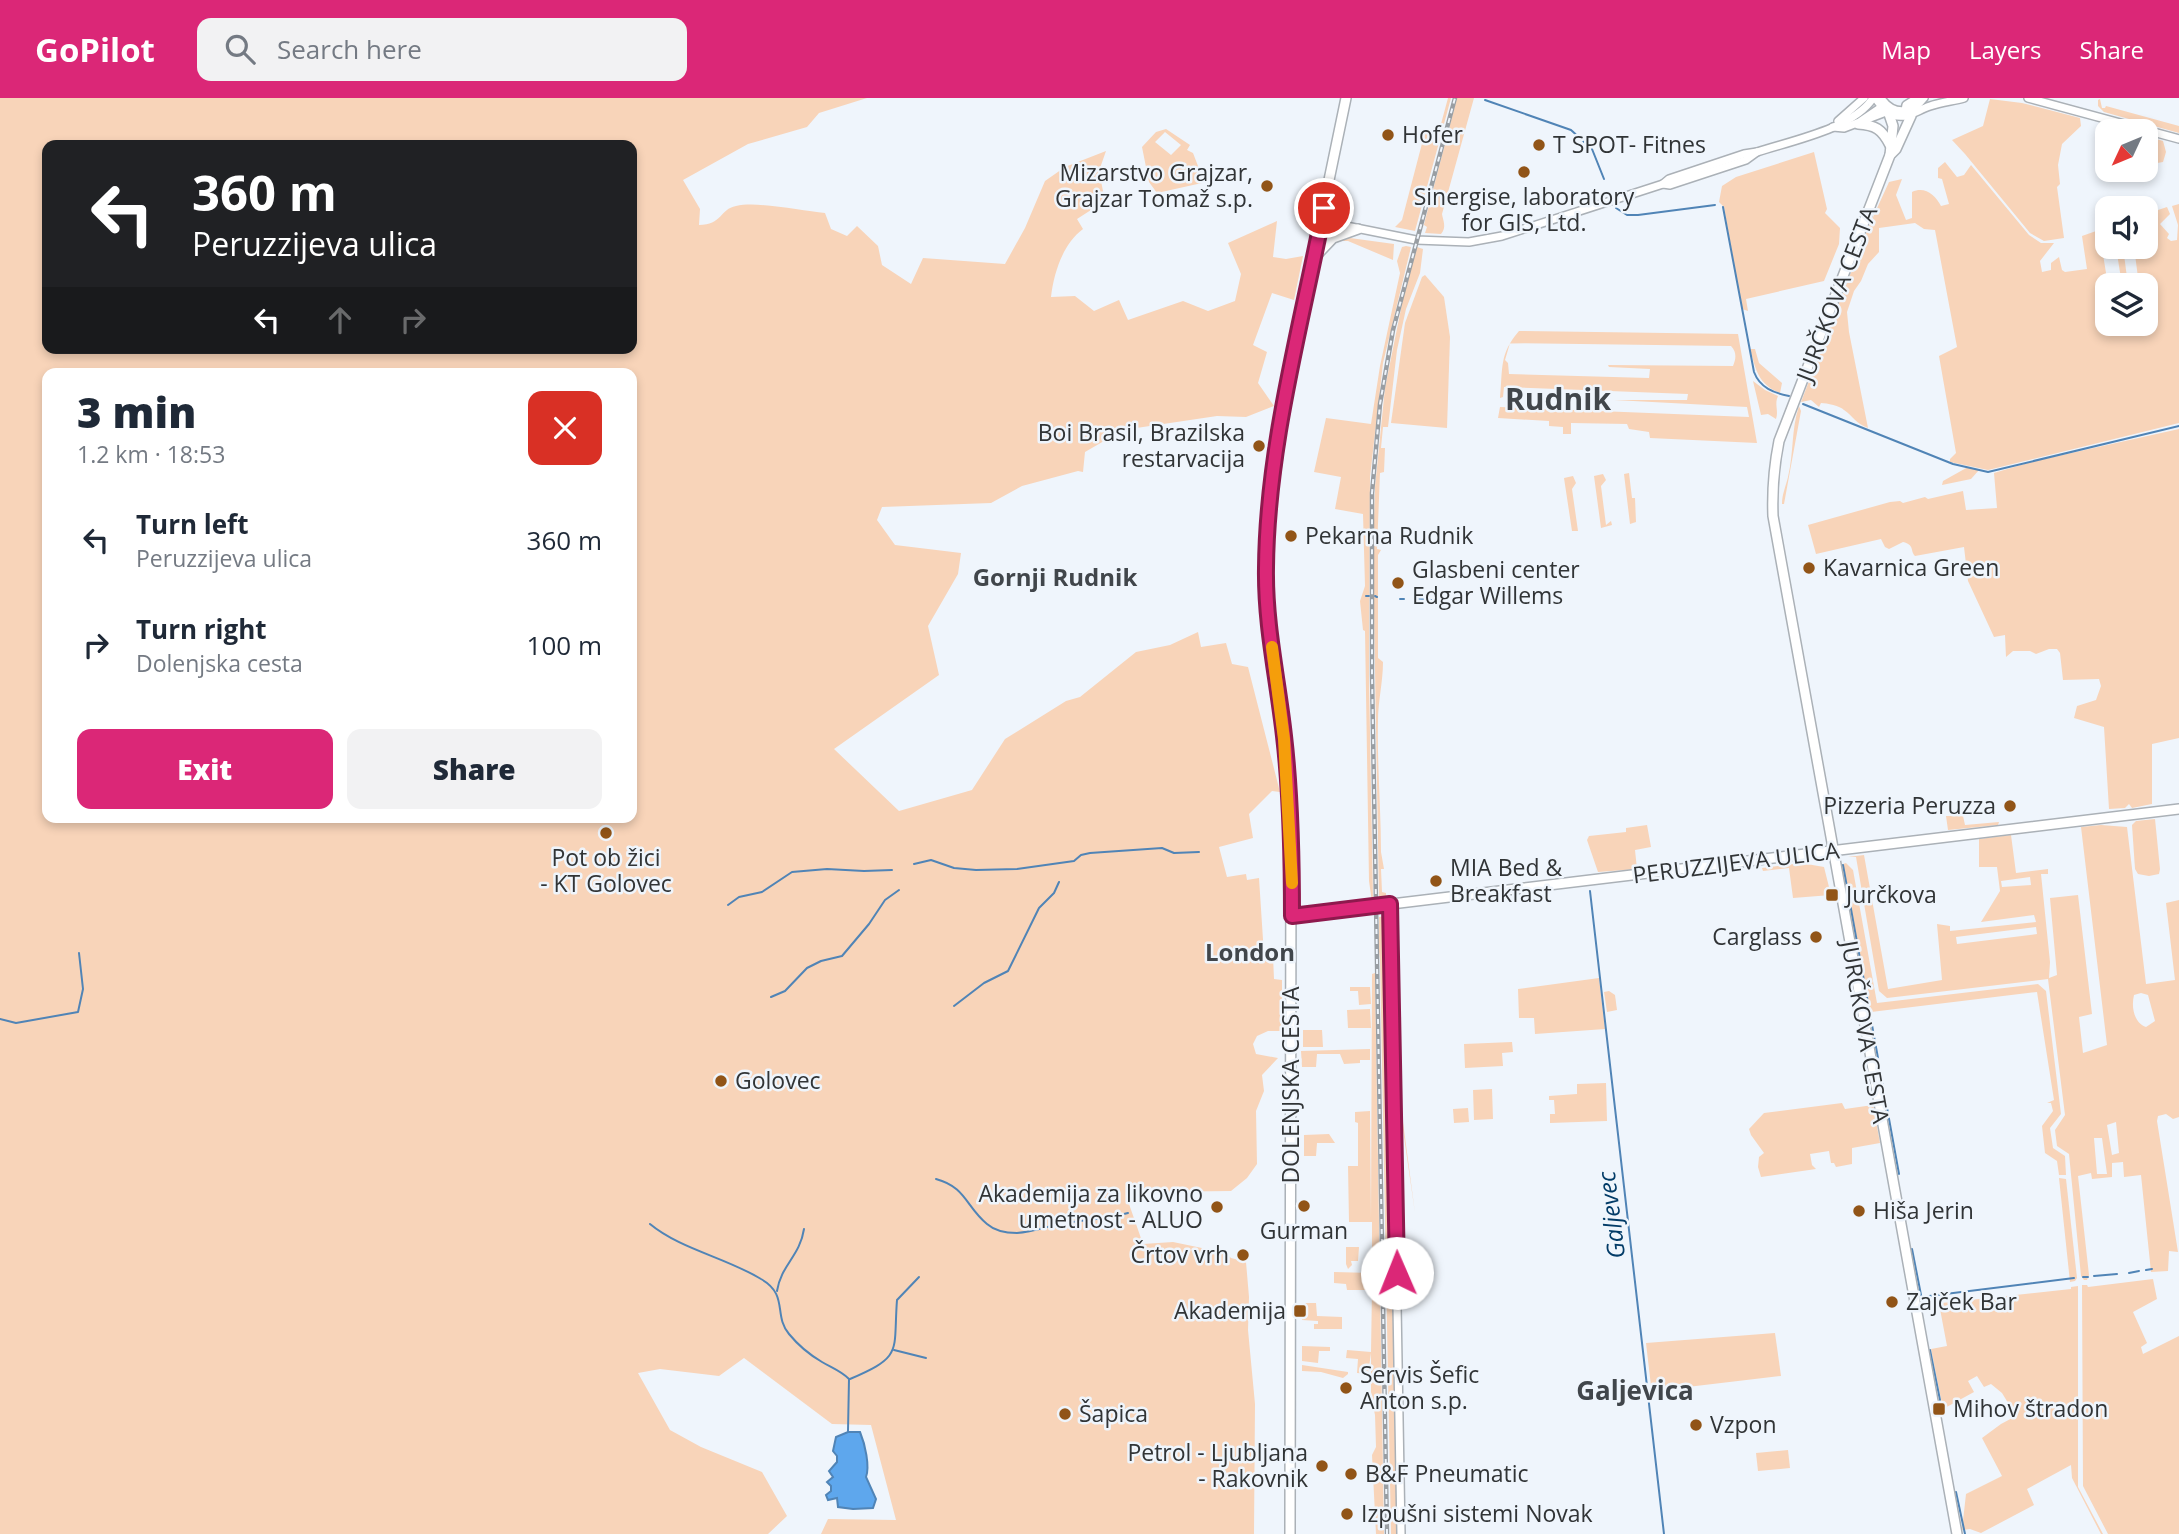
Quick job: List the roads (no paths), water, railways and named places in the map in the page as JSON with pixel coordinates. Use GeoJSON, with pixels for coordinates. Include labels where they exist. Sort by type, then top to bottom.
{"type":"FeatureCollection","features":[{"type":"Feature","properties":{"kind":"main road","name":"DOLENJSKA CESTA"},"geometry":{"type":"LineString","coordinates":[[1290,1534],[1291,837],[1286,751],[1270,634],[1267,534],[1289,373],[1346,98]]}},
{"type":"Feature","properties":{"kind":"main road","name":"JURČKOVA CESTA"},"geometry":{"type":"LineString","coordinates":[[1885,107],[1893,126],[1890,150],[1785,432],[1777,484],[1776,530],[1957,1534]]}},
{"type":"Feature","properties":{"kind":"main road","name":"JURČKOVA CESTA"},"geometry":{"type":"LineString","coordinates":[[1890,150],[1896,149],[1906,115]]}},
{"type":"Feature","properties":{"kind":"main road"},"geometry":{"type":"LineString","coordinates":[[1858,124],[1872,125],[1880,130],[1890,150]]}},
{"type":"Feature","properties":{"kind":"main road"},"geometry":{"type":"LineString","coordinates":[[1313,258],[1337,235],[1358,229]]}},
{"type":"Feature","properties":{"kind":"main road","name":"PERUZZIJEVA ULICA"},"geometry":{"type":"LineString","coordinates":[[1292,916],[2179,809]]}},
{"type":"Feature","properties":{"kind":"street"},"geometry":{"type":"LineString","coordinates":[[1833,127],[1864,98]]}},
{"type":"Feature","properties":{"kind":"street"},"geometry":{"type":"LineString","coordinates":[[1321,221],[1427,242],[1469,242],[1502,236],[1663,184],[1669,179],[1744,154],[1833,127],[1862,110],[1874,98],[1885,107],[1906,115],[1928,106],[1964,98]]}},
{"type":"Feature","properties":{"kind":"street"},"geometry":{"type":"LineString","coordinates":[[1906,115],[1921,99],[1931,98]]}},
{"type":"Feature","properties":{"kind":"street"},"geometry":{"type":"LineString","coordinates":[[2028,98],[2179,139]]}},
{"type":"Feature","properties":{"kind":"street"},"geometry":{"type":"LineString","coordinates":[[1833,127],[1844,128],[1858,124],[1885,107]]}},
{"type":"Feature","properties":{"kind":"street"},"geometry":{"type":"LineString","coordinates":[[1390,904],[1401,1534]]}},
{"type":"Feature","properties":{"kind":"water"},"geometry":{"type":"Polygon","coordinates":[[[848,1432],[860,1432],[862,1437],[867,1461],[866,1477],[876,1499],[873,1508],[838,1507],[837,1498],[828,1500],[826,1495],[831,1491],[827,1482],[833,1477],[829,1471],[837,1462],[833,1451],[836,1437],[848,1432]]]}},
{"type":"Feature","properties":{"kind":"waterway"},"geometry":{"type":"LineString","coordinates":[[1485,100],[1571,130],[1592,149],[1604,179]]}},
{"type":"Feature","properties":{"kind":"waterway"},"geometry":{"type":"LineString","coordinates":[[1616,208],[1627,215],[1638,215],[1715,205]]}},
{"type":"Feature","properties":{"kind":"waterway"},"geometry":{"type":"LineString","coordinates":[[1723,207],[1754,372],[1768,389],[1789,396]]}},
{"type":"Feature","properties":{"kind":"waterway"},"geometry":{"type":"LineString","coordinates":[[1803,404],[1953,464],[1988,472],[2179,426]]}},
{"type":"Feature","properties":{"kind":"waterway"},"geometry":{"type":"LineString","coordinates":[[1413,598],[1431,600]]}},
{"type":"Feature","properties":{"kind":"waterway"},"geometry":{"type":"LineString","coordinates":[[914,864],[931,860],[954,868],[1017,869],[1074,861],[1081,855],[1090,853],[1162,848],[1174,853],[1199,852]]}},
{"type":"Feature","properties":{"kind":"waterway"},"geometry":{"type":"LineString","coordinates":[[1843,865],[1899,1174]]}},
{"type":"Feature","properties":{"kind":"waterway"},"geometry":{"type":"LineString","coordinates":[[728,905],[739,897],[762,892],[792,872],[827,869],[892,870]]}},
{"type":"Feature","properties":{"kind":"waterway"},"geometry":{"type":"LineString","coordinates":[[954,1006],[984,983],[1008,971],[1039,908],[1054,893],[1059,882]]}},
{"type":"Feature","properties":{"kind":"waterway"},"geometry":{"type":"LineString","coordinates":[[771,997],[785,991],[807,968],[842,956],[885,900],[899,890]]}},
{"type":"Feature","properties":{"kind":"waterway","name":"Galjevec"},"geometry":{"type":"LineString","coordinates":[[1590,891],[1664,1534]]}},
{"type":"Feature","properties":{"kind":"waterway"},"geometry":{"type":"LineString","coordinates":[[0,1019],[16,1023],[78,1012],[83,989],[79,953]]}},
{"type":"Feature","properties":{"kind":"waterway"},"geometry":{"type":"LineString","coordinates":[[936,1179],[954,1187],[980,1218],[1005,1232],[1017,1233],[1128,1213]]}},
{"type":"Feature","properties":{"kind":"waterway"},"geometry":{"type":"LineString","coordinates":[[650,1224],[675,1240],[748,1272],[770,1285],[778,1298],[784,1327],[789,1334],[809,1353],[849,1379],[848,1431]]}},
{"type":"Feature","properties":{"kind":"waterway"},"geometry":{"type":"LineString","coordinates":[[777,1291],[782,1274],[799,1246],[804,1229]]}},
{"type":"Feature","properties":{"kind":"waterway"},"geometry":{"type":"LineString","coordinates":[[1912,1249],[1922,1300]]}},
{"type":"Feature","properties":{"kind":"waterway"},"geometry":{"type":"LineString","coordinates":[[2146,1270],[2152,1269]]}},
{"type":"Feature","properties":{"kind":"waterway"},"geometry":{"type":"LineString","coordinates":[[2129,1273],[2139,1271]]}},
{"type":"Feature","properties":{"kind":"waterway"},"geometry":{"type":"LineString","coordinates":[[2094,1276],[2117,1274]]}},
{"type":"Feature","properties":{"kind":"waterway"},"geometry":{"type":"LineString","coordinates":[[850,1379],[888,1358],[895,1342],[897,1300],[919,1277]]}},
{"type":"Feature","properties":{"kind":"waterway"},"geometry":{"type":"LineString","coordinates":[[2083,1277],[2088,1277]]}},
{"type":"Feature","properties":{"kind":"waterway"},"geometry":{"type":"LineString","coordinates":[[1921,1297],[2074,1278]]}},
{"type":"Feature","properties":{"kind":"waterway"},"geometry":{"type":"LineString","coordinates":[[894,1350],[926,1358]]}},
{"type":"Feature","properties":{"kind":"waterway"},"geometry":{"type":"LineString","coordinates":[[1930,1350],[1940,1400]]}},
{"type":"Feature","properties":{"kind":"waterway"},"geometry":{"type":"LineString","coordinates":[[1956,1492],[1965,1534]]}},
{"type":"Feature","properties":{"kind":"railway"},"geometry":{"type":"LineString","coordinates":[[1387,1534],[1372,675],[1372,493],[1380,404],[1393,330],[1455,98]]}},
{"type":"Feature","properties":{"kind":"place","name":"Hofer"},"geometry":{"type":"Point","coordinates":[1388,135]}},
{"type":"Feature","properties":{"kind":"place","name":"T SPOT- Fitnes"},"geometry":{"type":"Point","coordinates":[1539,145]}},
{"type":"Feature","properties":{"kind":"place","name":"Sinergise, laboratory for GIS, Ltd."},"geometry":{"type":"Point","coordinates":[1524,172]}},
{"type":"Feature","properties":{"kind":"place","name":"Mizarstvo Grajzar, Grajzar Tomaž s.p."},"geometry":{"type":"Point","coordinates":[1267,186]}},
{"type":"Feature","properties":{"kind":"place","name":"Boi Brasil, Brazilska restarvacija"},"geometry":{"type":"Point","coordinates":[1259,446]}},
{"type":"Feature","properties":{"kind":"place","name":"Pekarna Rudnik"},"geometry":{"type":"Point","coordinates":[1291,536]}},
{"type":"Feature","properties":{"kind":"place","name":"Kavarnica Green"},"geometry":{"type":"Point","coordinates":[1809,568]}},
{"type":"Feature","properties":{"kind":"place","name":"Glasbeni center Edgar Willems"},"geometry":{"type":"Point","coordinates":[1398,583]}},
{"type":"Feature","properties":{"kind":"place","name":"Pizzeria Peruzza"},"geometry":{"type":"Point","coordinates":[2010,806]}},
{"type":"Feature","properties":{"kind":"place","name":"Pot ob žici - KT Golovec"},"geometry":{"type":"Point","coordinates":[606,833]}},
{"type":"Feature","properties":{"kind":"place","name":"MIA Bed & Breakfast"},"geometry":{"type":"Point","coordinates":[1436,881]}},
{"type":"Feature","properties":{"kind":"place","name":"Jurčkova"},"geometry":{"type":"Point","coordinates":[1832,895]}},
{"type":"Feature","properties":{"kind":"place","name":"Carglass"},"geometry":{"type":"Point","coordinates":[1816,937]}},
{"type":"Feature","properties":{"kind":"place","name":"Golovec"},"geometry":{"type":"Point","coordinates":[721,1081]}},
{"type":"Feature","properties":{"kind":"place","name":"Gurman"},"geometry":{"type":"Point","coordinates":[1304,1206]}},
{"type":"Feature","properties":{"kind":"place","name":"Akademija za likovno umetnost - ALUO"},"geometry":{"type":"Point","coordinates":[1217,1207]}},
{"type":"Feature","properties":{"kind":"place","name":"Hiša Jerin"},"geometry":{"type":"Point","coordinates":[1859,1211]}},
{"type":"Feature","properties":{"kind":"place","name":"Črtov vrh"},"geometry":{"type":"Point","coordinates":[1243,1255]}},
{"type":"Feature","properties":{"kind":"place","name":"Zajček Bar"},"geometry":{"type":"Point","coordinates":[1892,1302]}},
{"type":"Feature","properties":{"kind":"place","name":"Akademija"},"geometry":{"type":"Point","coordinates":[1300,1311]}},
{"type":"Feature","properties":{"kind":"place","name":"Servis Šefic Anton s.p."},"geometry":{"type":"Point","coordinates":[1346,1388]}},
{"type":"Feature","properties":{"kind":"place","name":"Mihov štradon"},"geometry":{"type":"Point","coordinates":[1939,1409]}},
{"type":"Feature","properties":{"kind":"place","name":"Šapica"},"geometry":{"type":"Point","coordinates":[1065,1414]}},
{"type":"Feature","properties":{"kind":"place","name":"Vzpon"},"geometry":{"type":"Point","coordinates":[1696,1425]}},
{"type":"Feature","properties":{"kind":"place","name":"Petrol - Ljubljana - Rakovnik"},"geometry":{"type":"Point","coordinates":[1322,1466]}},
{"type":"Feature","properties":{"kind":"place","name":"B&F Pneumatic"},"geometry":{"type":"Point","coordinates":[1351,1474]}},
{"type":"Feature","properties":{"kind":"place","name":"Izpušni sistemi Novak"},"geometry":{"type":"Point","coordinates":[1347,1514]}},
{"type":"Feature","properties":{"kind":"district","name":"Rudnik"},"geometry":{"type":"Point","coordinates":[1558,400]}},
{"type":"Feature","properties":{"kind":"district","name":"Gornji Rudnik"},"geometry":{"type":"Point","coordinates":[1055,578]}},
{"type":"Feature","properties":{"kind":"district","name":"London"},"geometry":{"type":"Point","coordinates":[1250,953]}},
{"type":"Feature","properties":{"kind":"district","name":"Galjevica"},"geometry":{"type":"Point","coordinates":[1635,1391]}}]}
